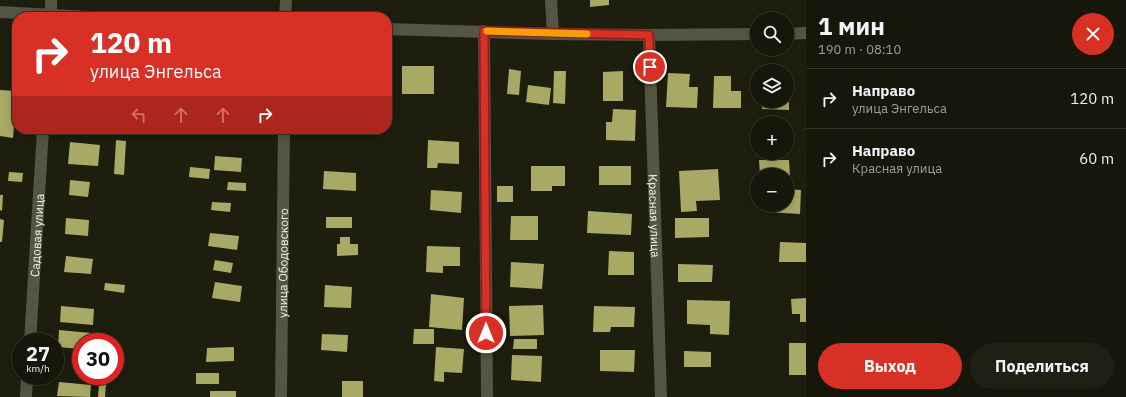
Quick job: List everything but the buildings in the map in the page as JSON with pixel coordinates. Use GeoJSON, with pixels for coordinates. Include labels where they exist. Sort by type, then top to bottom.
{"type":"FeatureCollection","features":[{"type":"Feature","properties":{"kind":"street"},"geometry":{"type":"LineString","coordinates":[[51,12],[52,0]]}},
{"type":"Feature","properties":{"kind":"street"},"geometry":{"type":"LineString","coordinates":[[286,0],[286,12]]}},
{"type":"Feature","properties":{"kind":"street"},"geometry":{"type":"LineString","coordinates":[[551,0],[552,34]]}},
{"type":"Feature","properties":{"kind":"street"},"geometry":{"type":"LineString","coordinates":[[0,12],[12,13]]}},
{"type":"Feature","properties":{"kind":"street"},"geometry":{"type":"LineString","coordinates":[[392,29],[552,34],[750,34]]}},
{"type":"Feature","properties":{"kind":"street"},"geometry":{"type":"LineString","coordinates":[[484,31],[487,397]]}},
{"type":"Feature","properties":{"kind":"street"},"geometry":{"type":"LineString","coordinates":[[794,34],[806,33]]}},
{"type":"Feature","properties":{"kind":"street","name":"Красная улица"},"geometry":{"type":"LineString","coordinates":[[649,35],[661,397]]}},
{"type":"Feature","properties":{"kind":"street","name":"Садовая улица"},"geometry":{"type":"LineString","coordinates":[[31,333],[43,134]]}},
{"type":"Feature","properties":{"kind":"street","name":"улица Ободовского"},"geometry":{"type":"LineString","coordinates":[[281,397],[284,134]]}},
{"type":"Feature","properties":{"kind":"street"},"geometry":{"type":"LineString","coordinates":[[26,397],[27,385]]}},
{"type":"Feature","properties":{"kind":"slow traffic"},"geometry":{"type":"LineString","coordinates":[[487,31],[587,34]]}},
{"type":"Feature","properties":{"kind":"route"},"geometry":{"type":"LineString","coordinates":[[486,333],[484,31],[552,34],[649,35],[650,67]]}}]}
